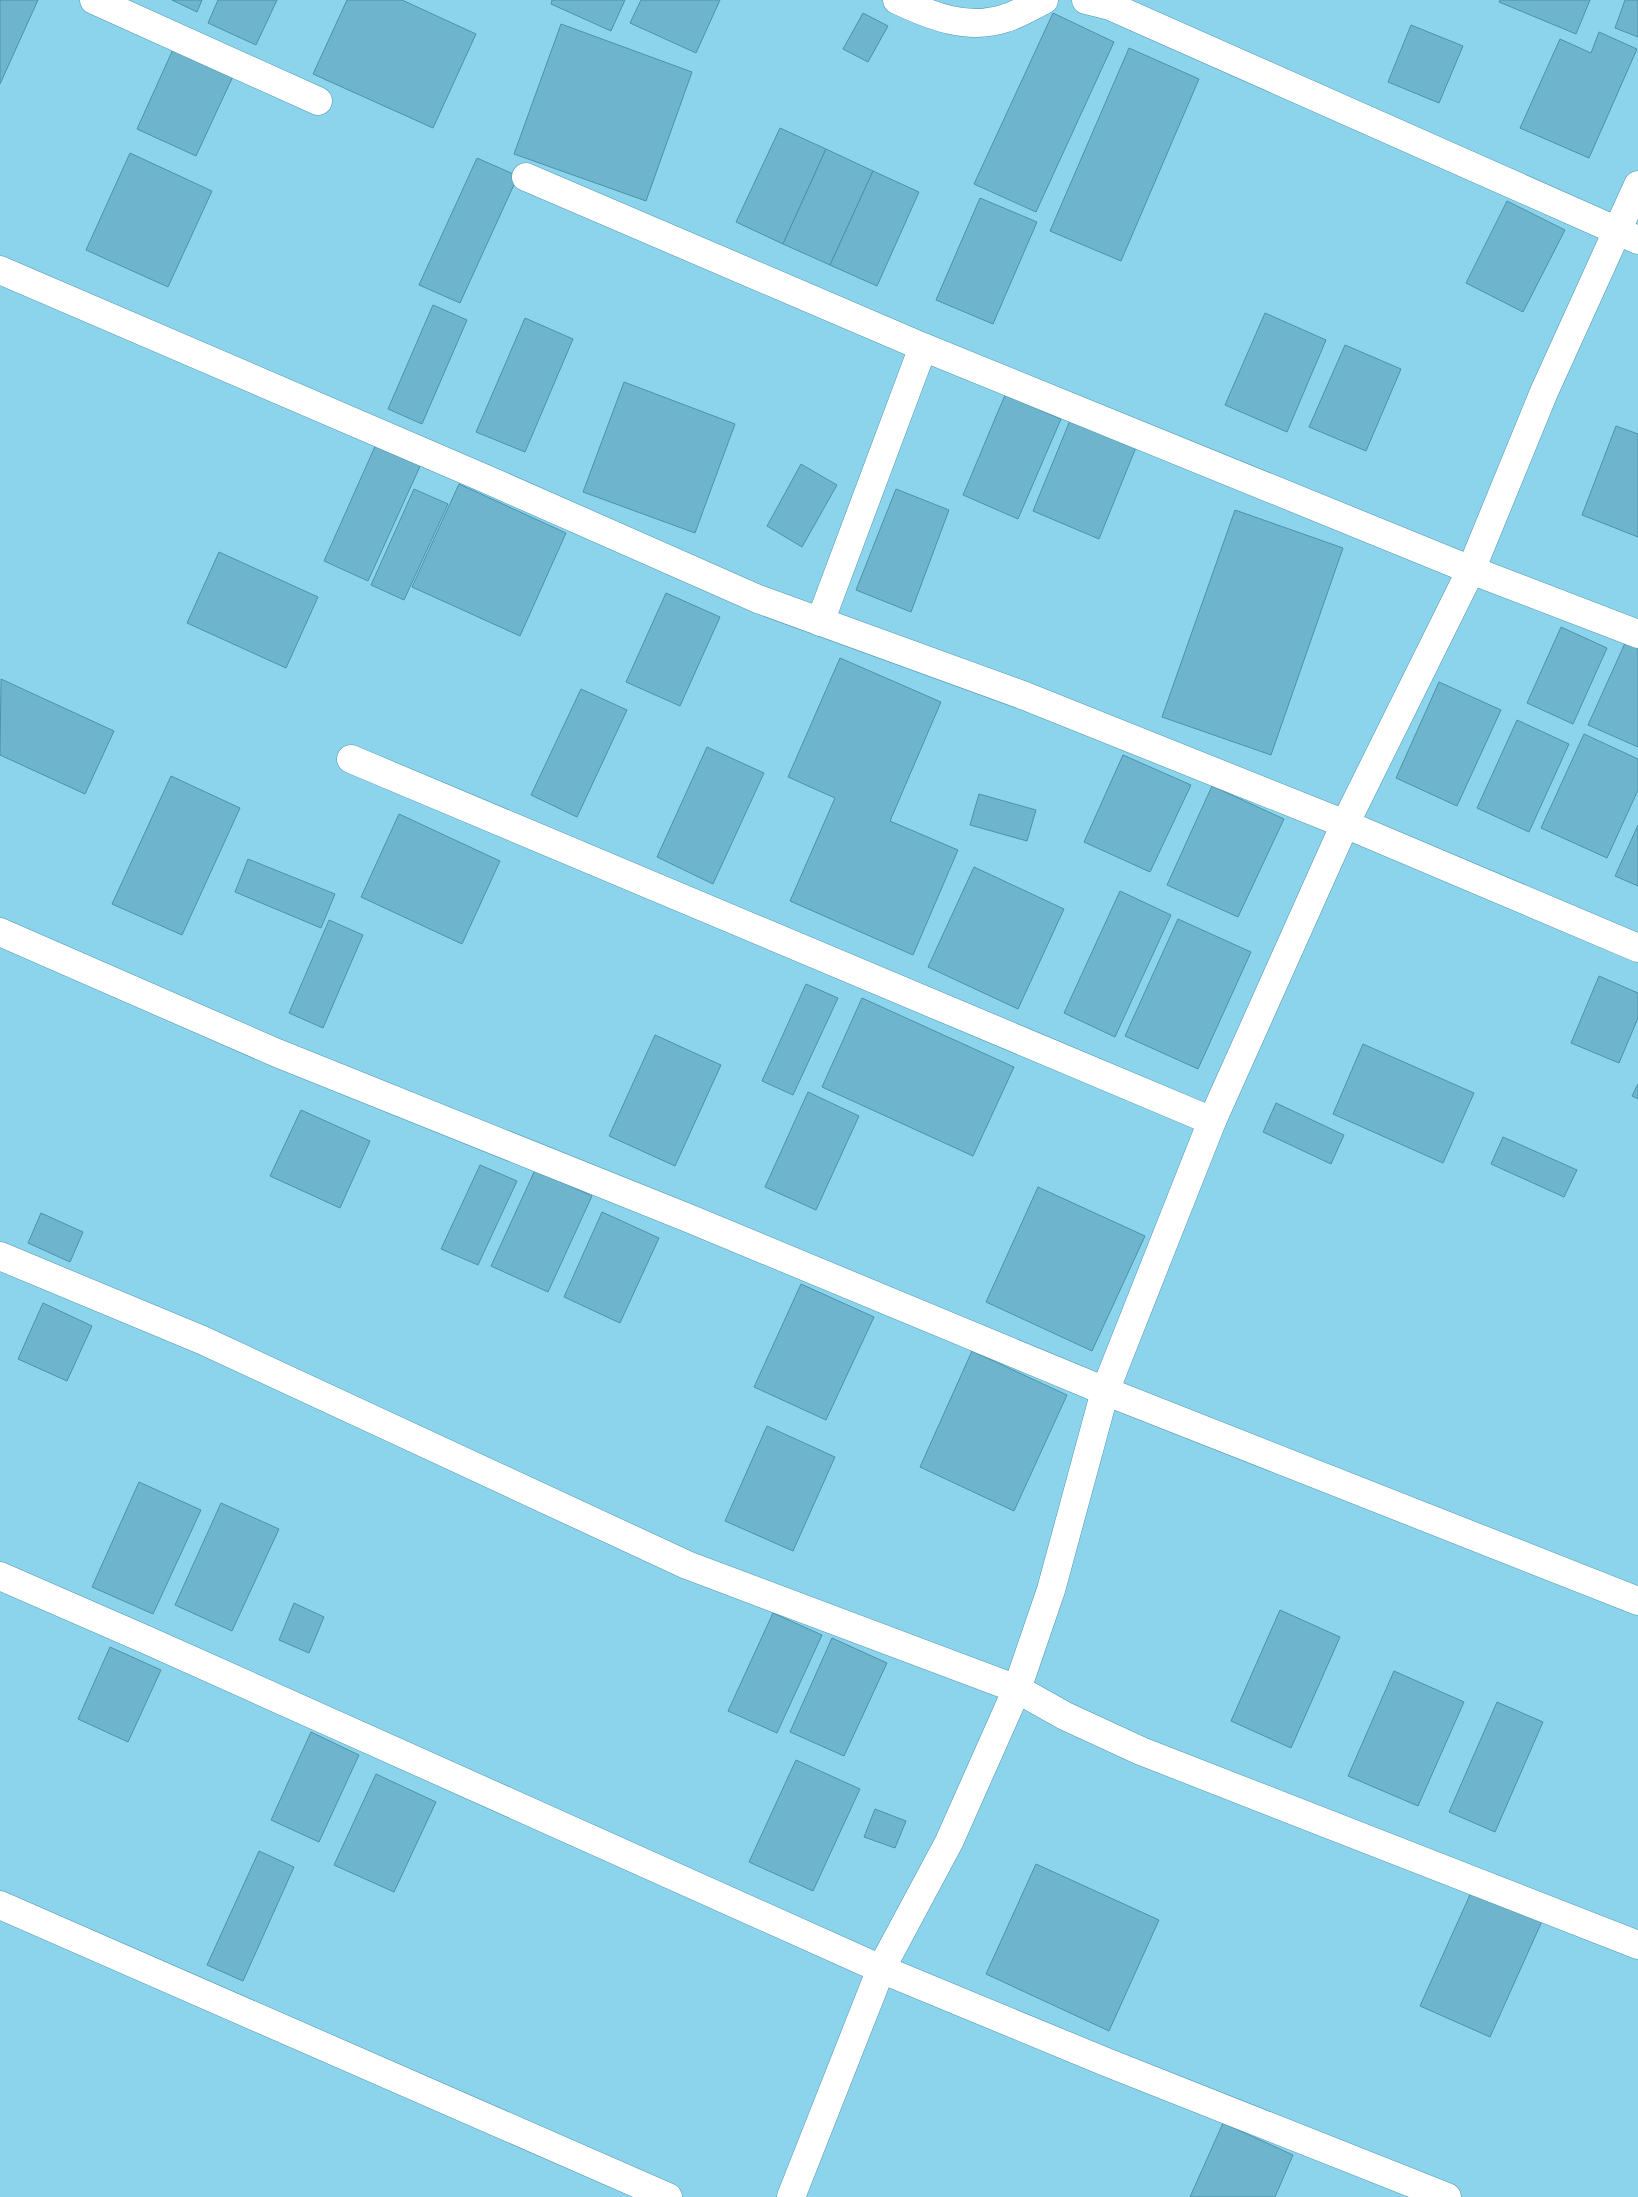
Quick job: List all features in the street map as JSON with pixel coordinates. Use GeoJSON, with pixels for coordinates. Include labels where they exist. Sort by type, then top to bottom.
{"type":"FeatureCollection","features":[{"type":"Feature","properties":{"kind":"street"},"geometry":{"type":"LineString","coordinates":[[94,0],[318,101]]}},
{"type":"Feature","properties":{"kind":"street"},"geometry":{"type":"LineString","coordinates":[[897,0],[937,18],[992,22],[1007,18],[1044,0]]}},
{"type":"Feature","properties":{"kind":"street"},"geometry":{"type":"LineString","coordinates":[[1086,0],[1110,6],[1628,235]]}},
{"type":"Feature","properties":{"kind":"street"},"geometry":{"type":"LineString","coordinates":[[526,177],[923,347],[1471,570],[1638,634]]}},
{"type":"Feature","properties":{"kind":"street"},"geometry":{"type":"LineString","coordinates":[[791,2197],[881,1969],[949,1842],[1017,1689],[1051,1590],[1105,1391],[1212,1121],[1345,824],[1471,570],[1544,392],[1628,235],[1638,185]]}},
{"type":"Feature","properties":{"kind":"street"},"geometry":{"type":"LineString","coordinates":[[0,270],[486,479],[758,599],[1025,696],[1345,824],[1638,948]]}},
{"type":"Feature","properties":{"kind":"street"},"geometry":{"type":"LineString","coordinates":[[820,622],[923,347]]}},
{"type":"Feature","properties":{"kind":"street"},"geometry":{"type":"LineString","coordinates":[[351,759],[1212,1121]]}},
{"type":"Feature","properties":{"kind":"street"},"geometry":{"type":"LineString","coordinates":[[0,932],[277,1053],[694,1220],[1105,1391],[1638,1600]]}},
{"type":"Feature","properties":{"kind":"street"},"geometry":{"type":"LineString","coordinates":[[0,1256],[202,1340],[687,1564],[1017,1689],[1065,1716],[1141,1751],[1638,1945]]}},
{"type":"Feature","properties":{"kind":"street"},"geometry":{"type":"LineString","coordinates":[[0,1576],[881,1969],[1106,2062],[1447,2197]]}},
{"type":"Feature","properties":{"kind":"street"},"geometry":{"type":"LineString","coordinates":[[0,1904],[668,2197]]}},
{"type":"Feature","properties":{"kind":"building"},"geometry":{"type":"Polygon","coordinates":[[[0,0],[38,0],[0,84],[0,0]]]}},
{"type":"Feature","properties":{"kind":"building"},"geometry":{"type":"Polygon","coordinates":[[[172,0],[202,0],[197,12],[172,0]]]}},
{"type":"Feature","properties":{"kind":"building"},"geometry":{"type":"Polygon","coordinates":[[[218,0],[277,0],[256,45],[208,23],[218,0]]]}},
{"type":"Feature","properties":{"kind":"building"},"geometry":{"type":"Polygon","coordinates":[[[347,0],[402,0],[476,34],[433,128],[313,74],[347,0]]]}},
{"type":"Feature","properties":{"kind":"building"},"geometry":{"type":"Polygon","coordinates":[[[552,0],[625,0],[611,31],[551,4],[552,0]]]}},
{"type":"Feature","properties":{"kind":"building"},"geometry":{"type":"Polygon","coordinates":[[[641,0],[720,0],[696,53],[630,23],[641,0]]]}},
{"type":"Feature","properties":{"kind":"building"},"geometry":{"type":"Polygon","coordinates":[[[1500,0],[1590,0],[1576,34],[1499,2],[1500,0]]]}},
{"type":"Feature","properties":{"kind":"building"},"geometry":{"type":"Polygon","coordinates":[[[1625,0],[1638,0],[1638,37],[1615,28],[1625,0]]]}},
{"type":"Feature","properties":{"kind":"building"},"geometry":{"type":"Polygon","coordinates":[[[863,13],[888,26],[868,62],[843,49],[863,13]]]}},
{"type":"Feature","properties":{"kind":"building"},"geometry":{"type":"Polygon","coordinates":[[[1053,13],[1114,42],[1036,212],[974,184],[1053,13]]]}},
{"type":"Feature","properties":{"kind":"building"},"geometry":{"type":"Polygon","coordinates":[[[561,24],[692,72],[646,201],[514,154],[561,24]]]}},
{"type":"Feature","properties":{"kind":"building"},"geometry":{"type":"Polygon","coordinates":[[[1411,25],[1463,46],[1439,103],[1388,82],[1411,25]]]}},
{"type":"Feature","properties":{"kind":"building"},"geometry":{"type":"Polygon","coordinates":[[[1599,32],[1637,49],[1589,158],[1520,128],[1560,39],[1591,53],[1599,32]]]}},
{"type":"Feature","properties":{"kind":"building"},"geometry":{"type":"Polygon","coordinates":[[[175,45],[235,72],[196,156],[137,129],[175,45]]]}},
{"type":"Feature","properties":{"kind":"building"},"geometry":{"type":"Polygon","coordinates":[[[1129,48],[1199,79],[1121,261],[1050,231],[1129,48]]]}},
{"type":"Feature","properties":{"kind":"building"},"geometry":{"type":"Polygon","coordinates":[[[780,128],[826,149],[783,244],[736,222],[780,128]]]}},
{"type":"Feature","properties":{"kind":"building"},"geometry":{"type":"Polygon","coordinates":[[[826,149],[873,171],[830,265],[783,244],[826,149]]]}},
{"type":"Feature","properties":{"kind":"building"},"geometry":{"type":"Polygon","coordinates":[[[130,153],[212,191],[168,287],[86,250],[130,153]]]}},
{"type":"Feature","properties":{"kind":"building"},"geometry":{"type":"Polygon","coordinates":[[[477,158],[518,176],[460,303],[419,285],[477,158]]]}},
{"type":"Feature","properties":{"kind":"building"},"geometry":{"type":"Polygon","coordinates":[[[873,171],[919,192],[877,286],[830,265],[873,171]]]}},
{"type":"Feature","properties":{"kind":"building"},"geometry":{"type":"Polygon","coordinates":[[[980,198],[1037,222],[993,324],[936,300],[980,198]]]}},
{"type":"Feature","properties":{"kind":"building"},"geometry":{"type":"Polygon","coordinates":[[[1507,201],[1565,230],[1523,312],[1466,283],[1507,201]]]}},
{"type":"Feature","properties":{"kind":"building"},"geometry":{"type":"Polygon","coordinates":[[[433,305],[467,320],[422,424],[388,409],[433,305]]]}},
{"type":"Feature","properties":{"kind":"building"},"geometry":{"type":"Polygon","coordinates":[[[1265,313],[1326,340],[1287,432],[1225,405],[1265,313]]]}},
{"type":"Feature","properties":{"kind":"building"},"geometry":{"type":"Polygon","coordinates":[[[525,318],[573,339],[525,452],[476,432],[525,318]]]}},
{"type":"Feature","properties":{"kind":"building"},"geometry":{"type":"Polygon","coordinates":[[[1345,345],[1401,369],[1366,451],[1309,427],[1345,345]]]}},
{"type":"Feature","properties":{"kind":"building"},"geometry":{"type":"Polygon","coordinates":[[[624,382],[735,424],[695,533],[583,492],[624,382]]]}},
{"type":"Feature","properties":{"kind":"building"},"geometry":{"type":"Polygon","coordinates":[[[1005,395],[1061,419],[1018,519],[963,495],[1005,395]]]}},
{"type":"Feature","properties":{"kind":"building"},"geometry":{"type":"Polygon","coordinates":[[[1071,418],[1137,445],[1099,539],[1033,511],[1071,418]]]}},
{"type":"Feature","properties":{"kind":"building"},"geometry":{"type":"Polygon","coordinates":[[[1616,426],[1638,434],[1638,537],[1582,515],[1616,426]]]}},
{"type":"Feature","properties":{"kind":"building"},"geometry":{"type":"Polygon","coordinates":[[[377,442],[422,462],[368,581],[324,561],[377,442]]]}},
{"type":"Feature","properties":{"kind":"building"},"geometry":{"type":"Polygon","coordinates":[[[801,464],[837,485],[802,547],[767,526],[801,464]]]}},
{"type":"Feature","properties":{"kind":"building"},"geometry":{"type":"Polygon","coordinates":[[[459,484],[566,533],[520,636],[412,587],[459,484]]]}},
{"type":"Feature","properties":{"kind":"building"},"geometry":{"type":"Polygon","coordinates":[[[414,489],[448,504],[404,600],[371,585],[414,489]]]}},
{"type":"Feature","properties":{"kind":"building"},"geometry":{"type":"Polygon","coordinates":[[[896,489],[949,510],[911,612],[856,590],[896,489]]]}},
{"type":"Feature","properties":{"kind":"building"},"geometry":{"type":"Polygon","coordinates":[[[1235,510],[1343,548],[1271,755],[1162,717],[1235,510]]]}},
{"type":"Feature","properties":{"kind":"building"},"geometry":{"type":"Polygon","coordinates":[[[219,552],[318,597],[286,668],[187,623],[219,552]]]}},
{"type":"Feature","properties":{"kind":"building"},"geometry":{"type":"Polygon","coordinates":[[[666,593],[720,617],[680,706],[626,682],[666,593]]]}},
{"type":"Feature","properties":{"kind":"building"},"geometry":{"type":"Polygon","coordinates":[[[1561,627],[1607,648],[1573,724],[1527,703],[1561,627]]]}},
{"type":"Feature","properties":{"kind":"building"},"geometry":{"type":"Polygon","coordinates":[[[1626,641],[1638,647],[1638,747],[1588,725],[1626,641]]]}},
{"type":"Feature","properties":{"kind":"building"},"geometry":{"type":"Polygon","coordinates":[[[840,658],[941,702],[890,821],[958,850],[913,955],[790,901],[835,798],[788,777],[840,658]]]}},
{"type":"Feature","properties":{"kind":"building"},"geometry":{"type":"Polygon","coordinates":[[[1,679],[114,731],[85,794],[0,755],[1,679]]]}},
{"type":"Feature","properties":{"kind":"building"},"geometry":{"type":"Polygon","coordinates":[[[1439,682],[1501,710],[1457,806],[1396,778],[1439,682]]]}},
{"type":"Feature","properties":{"kind":"building"},"geometry":{"type":"Polygon","coordinates":[[[581,689],[627,710],[577,817],[531,795],[581,689]]]}},
{"type":"Feature","properties":{"kind":"building"},"geometry":{"type":"Polygon","coordinates":[[[1517,720],[1569,744],[1529,832],[1477,808],[1517,720]]]}},
{"type":"Feature","properties":{"kind":"building"},"geometry":{"type":"Polygon","coordinates":[[[1584,734],[1638,759],[1638,790],[1607,858],[1541,828],[1584,734]]]}},
{"type":"Feature","properties":{"kind":"building"},"geometry":{"type":"Polygon","coordinates":[[[707,747],[764,773],[713,884],[657,857],[707,747]]]}},
{"type":"Feature","properties":{"kind":"building"},"geometry":{"type":"Polygon","coordinates":[[[1123,755],[1191,785],[1150,872],[1084,842],[1123,755]]]}},
{"type":"Feature","properties":{"kind":"building"},"geometry":{"type":"Polygon","coordinates":[[[171,776],[240,808],[182,935],[112,904],[171,776]]]}},
{"type":"Feature","properties":{"kind":"building"},"geometry":{"type":"Polygon","coordinates":[[[1212,786],[1284,819],[1238,917],[1167,885],[1212,786]]]}},
{"type":"Feature","properties":{"kind":"building"},"geometry":{"type":"Polygon","coordinates":[[[979,794],[1036,810],[1027,841],[970,825],[979,794]]]}},
{"type":"Feature","properties":{"kind":"building"},"geometry":{"type":"Polygon","coordinates":[[[399,814],[500,861],[462,944],[361,897],[399,814]]]}},
{"type":"Feature","properties":{"kind":"building"},"geometry":{"type":"Polygon","coordinates":[[[1638,825],[1638,886],[1615,876],[1638,825]]]}},
{"type":"Feature","properties":{"kind":"building"},"geometry":{"type":"Polygon","coordinates":[[[248,859],[335,894],[321,928],[235,892],[248,859]]]}},
{"type":"Feature","properties":{"kind":"building"},"geometry":{"type":"Polygon","coordinates":[[[974,867],[1064,909],[1018,1009],[928,967],[974,867]]]}},
{"type":"Feature","properties":{"kind":"building"},"geometry":{"type":"Polygon","coordinates":[[[1120,891],[1171,915],[1115,1037],[1064,1013],[1120,891]]]}},
{"type":"Feature","properties":{"kind":"building"},"geometry":{"type":"Polygon","coordinates":[[[1178,919],[1251,952],[1198,1069],[1125,1036],[1178,919]]]}},
{"type":"Feature","properties":{"kind":"building"},"geometry":{"type":"Polygon","coordinates":[[[329,920],[363,935],[323,1028],[289,1013],[329,920]]]}},
{"type":"Feature","properties":{"kind":"building"},"geometry":{"type":"Polygon","coordinates":[[[1599,976],[1638,993],[1638,1018],[1619,1063],[1571,1043],[1599,976]]]}},
{"type":"Feature","properties":{"kind":"building"},"geometry":{"type":"Polygon","coordinates":[[[806,984],[838,998],[793,1095],[762,1081],[806,984]]]}},
{"type":"Feature","properties":{"kind":"building"},"geometry":{"type":"Polygon","coordinates":[[[862,998],[1014,1067],[973,1156],[822,1087],[862,998]]]}},
{"type":"Feature","properties":{"kind":"building"},"geometry":{"type":"Polygon","coordinates":[[[655,1035],[721,1065],[675,1166],[609,1136],[655,1035]]]}},
{"type":"Feature","properties":{"kind":"building"},"geometry":{"type":"Polygon","coordinates":[[[1363,1044],[1474,1093],[1443,1163],[1333,1114],[1363,1044]]]}},
{"type":"Feature","properties":{"kind":"building"},"geometry":{"type":"Polygon","coordinates":[[[1638,1084],[1638,1099],[1632,1096],[1638,1084]]]}},
{"type":"Feature","properties":{"kind":"building"},"geometry":{"type":"Polygon","coordinates":[[[808,1092],[859,1116],[816,1210],[765,1187],[808,1092]]]}},
{"type":"Feature","properties":{"kind":"building"},"geometry":{"type":"Polygon","coordinates":[[[1276,1103],[1344,1135],[1331,1164],[1263,1132],[1276,1103]]]}},
{"type":"Feature","properties":{"kind":"building"},"geometry":{"type":"Polygon","coordinates":[[[301,1110],[370,1141],[340,1208],[270,1176],[301,1110]]]}},
{"type":"Feature","properties":{"kind":"building"},"geometry":{"type":"Polygon","coordinates":[[[1503,1137],[1577,1170],[1564,1197],[1491,1164],[1503,1137]]]}},
{"type":"Feature","properties":{"kind":"building"},"geometry":{"type":"Polygon","coordinates":[[[480,1165],[517,1181],[478,1265],[441,1249],[480,1165]]]}},
{"type":"Feature","properties":{"kind":"building"},"geometry":{"type":"Polygon","coordinates":[[[535,1170],[592,1196],[548,1292],[491,1266],[535,1170]]]}},
{"type":"Feature","properties":{"kind":"building"},"geometry":{"type":"Polygon","coordinates":[[[1038,1187],[1145,1236],[1092,1351],[986,1302],[1038,1187]]]}},
{"type":"Feature","properties":{"kind":"building"},"geometry":{"type":"Polygon","coordinates":[[[602,1212],[659,1238],[620,1323],[564,1297],[602,1212]]]}},
{"type":"Feature","properties":{"kind":"building"},"geometry":{"type":"Polygon","coordinates":[[[41,1213],[83,1232],[70,1262],[28,1243],[41,1213]]]}},
{"type":"Feature","properties":{"kind":"building"},"geometry":{"type":"Polygon","coordinates":[[[801,1284],[874,1317],[826,1420],[754,1387],[801,1284]]]}},
{"type":"Feature","properties":{"kind":"building"},"geometry":{"type":"Polygon","coordinates":[[[43,1303],[92,1326],[67,1381],[18,1359],[43,1303]]]}},
{"type":"Feature","properties":{"kind":"building"},"geometry":{"type":"Polygon","coordinates":[[[972,1351],[1067,1395],[1014,1511],[920,1467],[972,1351]]]}},
{"type":"Feature","properties":{"kind":"building"},"geometry":{"type":"Polygon","coordinates":[[[767,1426],[835,1457],[793,1551],[725,1521],[767,1426]]]}},
{"type":"Feature","properties":{"kind":"building"},"geometry":{"type":"Polygon","coordinates":[[[139,1482],[201,1510],[153,1614],[92,1587],[139,1482]]]}},
{"type":"Feature","properties":{"kind":"building"},"geometry":{"type":"Polygon","coordinates":[[[221,1503],[279,1529],[232,1631],[175,1605],[221,1503]]]}},
{"type":"Feature","properties":{"kind":"building"},"geometry":{"type":"Polygon","coordinates":[[[294,1603],[324,1617],[309,1653],[279,1640],[294,1603]]]}},
{"type":"Feature","properties":{"kind":"building"},"geometry":{"type":"Polygon","coordinates":[[[1280,1610],[1340,1637],[1291,1748],[1231,1721],[1280,1610]]]}},
{"type":"Feature","properties":{"kind":"building"},"geometry":{"type":"Polygon","coordinates":[[[773,1613],[822,1635],[777,1733],[728,1711],[773,1613]]]}},
{"type":"Feature","properties":{"kind":"building"},"geometry":{"type":"Polygon","coordinates":[[[832,1638],[887,1663],[844,1756],[790,1732],[832,1638]]]}},
{"type":"Feature","properties":{"kind":"building"},"geometry":{"type":"Polygon","coordinates":[[[110,1647],[161,1670],[128,1742],[78,1719],[110,1647]]]}},
{"type":"Feature","properties":{"kind":"building"},"geometry":{"type":"Polygon","coordinates":[[[1394,1671],[1464,1702],[1418,1806],[1348,1776],[1394,1671]]]}},
{"type":"Feature","properties":{"kind":"building"},"geometry":{"type":"Polygon","coordinates":[[[1497,1702],[1543,1722],[1495,1832],[1449,1812],[1497,1702]]]}},
{"type":"Feature","properties":{"kind":"building"},"geometry":{"type":"Polygon","coordinates":[[[311,1732],[359,1755],[319,1842],[271,1820],[311,1732]]]}},
{"type":"Feature","properties":{"kind":"building"},"geometry":{"type":"Polygon","coordinates":[[[796,1760],[860,1789],[813,1891],[749,1862],[796,1760]]]}},
{"type":"Feature","properties":{"kind":"building"},"geometry":{"type":"Polygon","coordinates":[[[376,1774],[436,1802],[394,1892],[334,1865],[376,1774]]]}},
{"type":"Feature","properties":{"kind":"building"},"geometry":{"type":"Polygon","coordinates":[[[875,1809],[906,1821],[895,1848],[864,1837],[875,1809]]]}},
{"type":"Feature","properties":{"kind":"building"},"geometry":{"type":"Polygon","coordinates":[[[259,1851],[294,1867],[243,1981],[207,1965],[259,1851]]]}},
{"type":"Feature","properties":{"kind":"building"},"geometry":{"type":"Polygon","coordinates":[[[1036,1864],[1159,1920],[1109,2031],[986,1974],[1036,1864]]]}},
{"type":"Feature","properties":{"kind":"building"},"geometry":{"type":"Polygon","coordinates":[[[1473,1888],[1543,1919],[1490,2037],[1420,2006],[1473,1888]]]}},
{"type":"Feature","properties":{"kind":"building"},"geometry":{"type":"Polygon","coordinates":[[[1223,2123],[1293,2155],[1275,2197],[1190,2197],[1223,2123]]]}}]}
